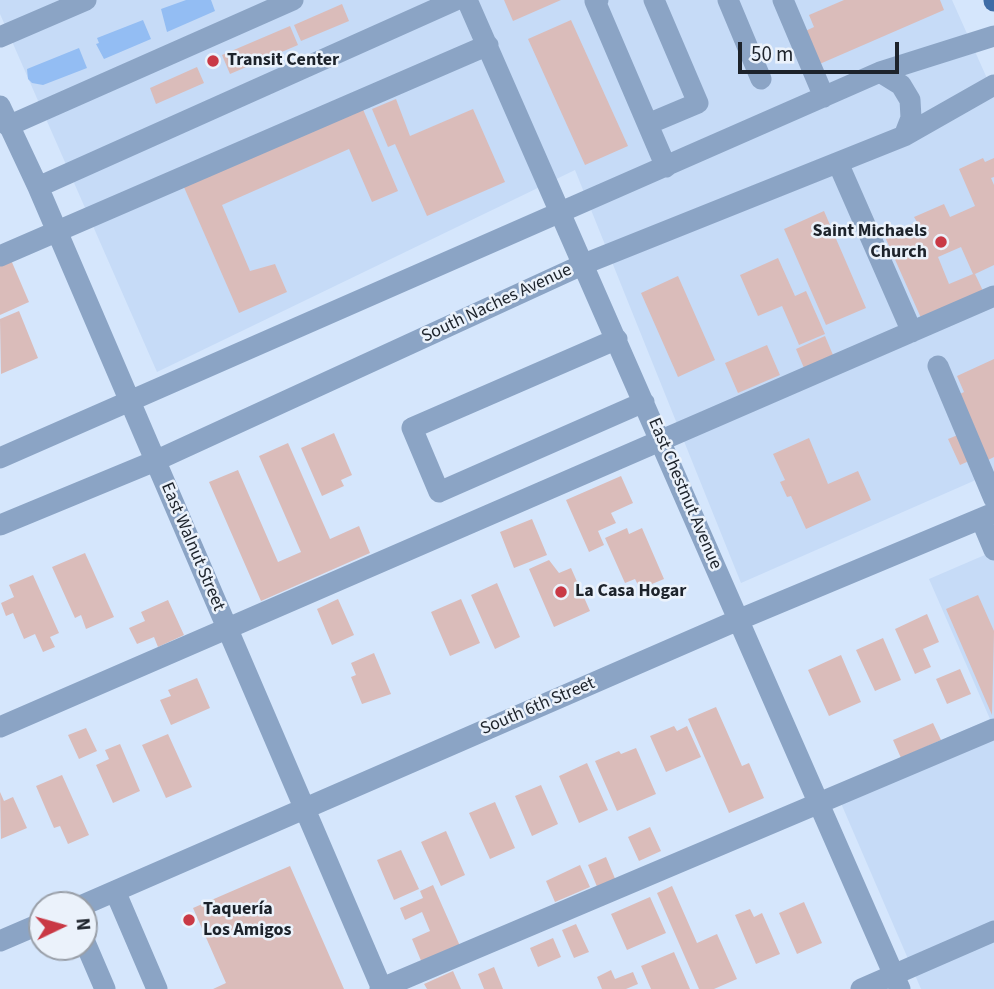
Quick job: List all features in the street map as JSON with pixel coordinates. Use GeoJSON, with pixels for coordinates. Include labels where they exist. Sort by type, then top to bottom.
{"type":"FeatureCollection","features":[{"type":"Feature","properties":{"kind":"street"},"geometry":{"type":"LineString","coordinates":[[0,37],[86,0]]}},
{"type":"Feature","properties":{"kind":"street"},"geometry":{"type":"LineString","coordinates":[[4,116],[293,0]]}},
{"type":"Feature","properties":{"kind":"street"},"geometry":{"type":"LineString","coordinates":[[38,187],[456,0]]}},
{"type":"Feature","properties":{"kind":"street","name":"East Chestnut Avenue"},"geometry":{"type":"LineString","coordinates":[[467,0],[897,982]]}},
{"type":"Feature","properties":{"kind":"street"},"geometry":{"type":"LineString","coordinates":[[598,0],[595,1],[666,167]]}},
{"type":"Feature","properties":{"kind":"street"},"geometry":{"type":"LineString","coordinates":[[648,124],[698,103],[654,0]]}},
{"type":"Feature","properties":{"kind":"street"},"geometry":{"type":"LineString","coordinates":[[728,0],[761,79]]}},
{"type":"Feature","properties":{"kind":"street"},"geometry":{"type":"LineString","coordinates":[[783,0],[824,97]]}},
{"type":"Feature","properties":{"kind":"street"},"geometry":{"type":"LineString","coordinates":[[0,457],[880,72],[994,36]]}},
{"type":"Feature","properties":{"kind":"street"},"geometry":{"type":"LineString","coordinates":[[0,256],[488,45]]}},
{"type":"Feature","properties":{"kind":"street"},"geometry":{"type":"LineString","coordinates":[[880,72],[901,85],[910,100],[911,118],[904,136]]}},
{"type":"Feature","properties":{"kind":"street","name":"South Naches Avenue"},"geometry":{"type":"LineString","coordinates":[[0,525],[156,461],[584,264],[904,136],[994,85]]}},
{"type":"Feature","properties":{"kind":"street","name":"East Walnut Street"},"geometry":{"type":"LineString","coordinates":[[4,116],[38,187],[381,989]]}},
{"type":"Feature","properties":{"kind":"street"},"geometry":{"type":"LineString","coordinates":[[838,163],[912,332]]}},
{"type":"Feature","properties":{"kind":"street"},"geometry":{"type":"LineString","coordinates":[[0,727],[994,296]]}},
{"type":"Feature","properties":{"kind":"street"},"geometry":{"type":"LineString","coordinates":[[617,339],[412,428],[439,492],[644,402]]}},
{"type":"Feature","properties":{"kind":"street"},"geometry":{"type":"LineString","coordinates":[[938,366],[994,499]]}},
{"type":"Feature","properties":{"kind":"street"},"geometry":{"type":"LineString","coordinates":[[987,516],[994,550]]}},
{"type":"Feature","properties":{"kind":"street","name":"South 6th Street"},"geometry":{"type":"LineString","coordinates":[[98,898],[738,620],[987,516]]}},
{"type":"Feature","properties":{"kind":"street"},"geometry":{"type":"LineString","coordinates":[[381,989],[994,729]]}},
{"type":"Feature","properties":{"kind":"street"},"geometry":{"type":"LineString","coordinates":[[115,891],[157,989]]}},
{"type":"Feature","properties":{"kind":"street"},"geometry":{"type":"LineString","coordinates":[[0,941],[28,929]]}},
{"type":"Feature","properties":{"kind":"street"},"geometry":{"type":"LineString","coordinates":[[861,989],[897,982],[994,931]]}},
{"type":"Feature","properties":{"kind":"street"},"geometry":{"type":"LineString","coordinates":[[93,961],[105,989]]}},
{"type":"Feature","properties":{"kind":"shaded area"},"geometry":{"type":"Polygon","coordinates":[[[0,0],[952,0],[994,94],[994,472],[741,583],[575,170],[157,372],[0,14],[0,0]]]}},
{"type":"Feature","properties":{"kind":"shaded area"},"geometry":{"type":"Polygon","coordinates":[[[186,0],[211,0],[215,11],[167,32],[161,9],[186,0]]]}},
{"type":"Feature","properties":{"kind":"shaded area"},"geometry":{"type":"Polygon","coordinates":[[[143,20],[151,39],[104,59],[96,44],[99,43],[97,38],[143,20]]]}},
{"type":"Feature","properties":{"kind":"shaded area"},"geometry":{"type":"Polygon","coordinates":[[[79,48],[87,68],[43,85],[32,83],[28,79],[27,69],[79,48]]]}},
{"type":"Feature","properties":{"kind":"shaded area"},"geometry":{"type":"Polygon","coordinates":[[[994,551],[994,989],[921,989],[834,787],[990,719],[929,579],[994,551]]]}},
{"type":"Feature","properties":{"kind":"building"},"geometry":{"type":"Polygon","coordinates":[[[504,0],[561,0],[513,21],[504,0]]]}},
{"type":"Feature","properties":{"kind":"building"},"geometry":{"type":"Polygon","coordinates":[[[844,0],[940,0],[944,10],[815,66],[801,33],[814,27],[809,15],[844,0]]]}},
{"type":"Feature","properties":{"kind":"building"},"geometry":{"type":"Polygon","coordinates":[[[342,4],[349,21],[301,41],[294,25],[342,4]]]}},
{"type":"Feature","properties":{"kind":"building"},"geometry":{"type":"Polygon","coordinates":[[[571,20],[628,146],[585,165],[528,39],[571,20]]]}},
{"type":"Feature","properties":{"kind":"building"},"geometry":{"type":"Polygon","coordinates":[[[290,26],[298,45],[230,74],[222,55],[290,26]]]}},
{"type":"Feature","properties":{"kind":"building"},"geometry":{"type":"Polygon","coordinates":[[[197,67],[204,83],[156,104],[150,88],[197,67]]]}},
{"type":"Feature","properties":{"kind":"building"},"geometry":{"type":"Polygon","coordinates":[[[396,99],[410,136],[473,109],[505,182],[427,216],[395,144],[388,147],[372,109],[396,99]]]}},
{"type":"Feature","properties":{"kind":"building"},"geometry":{"type":"Polygon","coordinates":[[[362,107],[398,191],[372,202],[349,149],[222,205],[250,271],[275,264],[287,292],[239,313],[183,185],[362,107]]]}},
{"type":"Feature","properties":{"kind":"building","name":"Saint Michaels Church"},"geometry":{"type":"Polygon","coordinates":[[[983,158],[985,162],[994,158],[994,177],[991,178],[994,185],[994,265],[975,274],[983,291],[921,318],[885,237],[917,222],[914,217],[944,204],[950,217],[975,206],[959,169],[983,158]],[[961,247],[938,257],[949,284],[973,274],[961,247]]]}},
{"type":"Feature","properties":{"kind":"building"},"geometry":{"type":"Polygon","coordinates":[[[824,211],[866,308],[826,325],[784,229],[824,211]]]}},
{"type":"Feature","properties":{"kind":"building"},"geometry":{"type":"Polygon","coordinates":[[[778,258],[795,296],[806,291],[825,334],[799,345],[782,306],[758,316],[740,275],[778,258]]]}},
{"type":"Feature","properties":{"kind":"building"},"geometry":{"type":"Polygon","coordinates":[[[11,260],[29,302],[0,315],[0,265],[11,260]]]}},
{"type":"Feature","properties":{"kind":"building"},"geometry":{"type":"Polygon","coordinates":[[[678,276],[715,360],[678,377],[641,293],[678,276]]]}},
{"type":"Feature","properties":{"kind":"building"},"geometry":{"type":"Polygon","coordinates":[[[19,311],[38,358],[1,374],[0,319],[19,311]]]}},
{"type":"Feature","properties":{"kind":"building"},"geometry":{"type":"Polygon","coordinates":[[[825,336],[833,355],[804,368],[796,349],[825,336]]]}},
{"type":"Feature","properties":{"kind":"building"},"geometry":{"type":"Polygon","coordinates":[[[767,345],[780,375],[738,393],[725,363],[767,345]]]}},
{"type":"Feature","properties":{"kind":"building"},"geometry":{"type":"Polygon","coordinates":[[[994,359],[994,457],[988,460],[985,454],[960,465],[948,439],[975,428],[960,394],[964,392],[957,376],[994,359]]]}},
{"type":"Feature","properties":{"kind":"building"},"geometry":{"type":"Polygon","coordinates":[[[334,433],[352,475],[341,480],[344,486],[322,496],[301,448],[334,433]]]}},
{"type":"Feature","properties":{"kind":"building"},"geometry":{"type":"Polygon","coordinates":[[[809,438],[828,484],[858,471],[871,500],[806,529],[791,496],[787,497],[780,482],[785,480],[773,454],[809,438]]]}},
{"type":"Feature","properties":{"kind":"building"},"geometry":{"type":"Polygon","coordinates":[[[288,443],[330,539],[359,526],[370,553],[261,601],[209,482],[238,470],[278,562],[301,552],[259,456],[288,443]]]}},
{"type":"Feature","properties":{"kind":"building"},"geometry":{"type":"Polygon","coordinates":[[[621,476],[633,503],[611,513],[616,523],[598,531],[604,545],[589,552],[566,500],[621,476]]]}},
{"type":"Feature","properties":{"kind":"building"},"geometry":{"type":"Polygon","coordinates":[[[532,519],[547,555],[514,568],[500,532],[532,519]]]}},
{"type":"Feature","properties":{"kind":"building"},"geometry":{"type":"Polygon","coordinates":[[[627,528],[629,534],[642,528],[664,579],[640,589],[635,579],[625,583],[605,538],[627,528]]]}},
{"type":"Feature","properties":{"kind":"building"},"geometry":{"type":"Polygon","coordinates":[[[85,553],[114,617],[86,629],[81,615],[75,618],[52,567],[85,553]]]}},
{"type":"Feature","properties":{"kind":"building","name":"La Casa Hogar"},"geometry":{"type":"Polygon","coordinates":[[[549,560],[559,573],[571,568],[590,611],[554,627],[529,569],[549,560]]]}},
{"type":"Feature","properties":{"kind":"building"},"geometry":{"type":"Polygon","coordinates":[[[33,575],[59,633],[50,637],[55,647],[43,652],[35,634],[24,639],[13,613],[6,616],[1,603],[14,597],[9,585],[33,575]]]}},
{"type":"Feature","properties":{"kind":"building"},"geometry":{"type":"Polygon","coordinates":[[[497,583],[520,637],[495,649],[471,595],[497,583]]]}},
{"type":"Feature","properties":{"kind":"building"},"geometry":{"type":"Polygon","coordinates":[[[978,595],[994,631],[992,715],[946,609],[978,595]]]}},
{"type":"Feature","properties":{"kind":"building"},"geometry":{"type":"Polygon","coordinates":[[[338,599],[354,635],[332,645],[317,609],[338,599]]]}},
{"type":"Feature","properties":{"kind":"building"},"geometry":{"type":"Polygon","coordinates":[[[461,599],[480,643],[450,656],[431,612],[461,599]]]}},
{"type":"Feature","properties":{"kind":"building"},"geometry":{"type":"Polygon","coordinates":[[[168,600],[184,635],[158,647],[154,637],[137,644],[129,628],[145,621],[141,612],[168,600]]]}},
{"type":"Feature","properties":{"kind":"building"},"geometry":{"type":"Polygon","coordinates":[[[927,614],[939,642],[923,649],[931,667],[915,674],[895,629],[927,614]]]}},
{"type":"Feature","properties":{"kind":"building"},"geometry":{"type":"Polygon","coordinates":[[[883,638],[901,680],[875,691],[856,650],[883,638]]]}},
{"type":"Feature","properties":{"kind":"building"},"geometry":{"type":"Polygon","coordinates":[[[374,653],[391,694],[362,704],[351,677],[356,675],[351,663],[374,653]]]}},
{"type":"Feature","properties":{"kind":"building"},"geometry":{"type":"Polygon","coordinates":[[[841,655],[861,702],[829,716],[808,670],[841,655]]]}},
{"type":"Feature","properties":{"kind":"building"},"geometry":{"type":"Polygon","coordinates":[[[960,669],[971,694],[947,704],[936,679],[960,669]]]}},
{"type":"Feature","properties":{"kind":"building"},"geometry":{"type":"Polygon","coordinates":[[[197,678],[210,708],[171,725],[160,700],[171,696],[168,690],[197,678]]]}},
{"type":"Feature","properties":{"kind":"building"},"geometry":{"type":"Polygon","coordinates":[[[716,707],[742,766],[749,763],[764,798],[729,813],[688,719],[716,707]]]}},
{"type":"Feature","properties":{"kind":"building"},"geometry":{"type":"Polygon","coordinates":[[[933,723],[941,740],[901,758],[893,740],[933,723]]]}},
{"type":"Feature","properties":{"kind":"building"},"geometry":{"type":"Polygon","coordinates":[[[674,726],[677,731],[687,726],[701,757],[666,772],[650,736],[674,726]]]}},
{"type":"Feature","properties":{"kind":"building"},"geometry":{"type":"Polygon","coordinates":[[[86,728],[97,751],[79,759],[68,735],[86,728]]]}},
{"type":"Feature","properties":{"kind":"building"},"geometry":{"type":"Polygon","coordinates":[[[168,734],[192,787],[166,798],[142,745],[168,734]]]}},
{"type":"Feature","properties":{"kind":"building"},"geometry":{"type":"Polygon","coordinates":[[[120,744],[140,791],[113,803],[96,765],[109,759],[105,750],[120,744]]]}},
{"type":"Feature","properties":{"kind":"building"},"geometry":{"type":"Polygon","coordinates":[[[636,748],[656,794],[617,811],[595,761],[619,751],[621,754],[636,748]]]}},
{"type":"Feature","properties":{"kind":"building"},"geometry":{"type":"Polygon","coordinates":[[[587,763],[608,810],[579,823],[559,776],[587,763]]]}},
{"type":"Feature","properties":{"kind":"building"},"geometry":{"type":"Polygon","coordinates":[[[62,775],[89,835],[68,844],[60,826],[54,828],[36,786],[62,775]]]}},
{"type":"Feature","properties":{"kind":"building"},"geometry":{"type":"Polygon","coordinates":[[[541,785],[558,824],[532,836],[515,796],[541,785]]]}},
{"type":"Feature","properties":{"kind":"building"},"geometry":{"type":"Polygon","coordinates":[[[0,792],[4,801],[13,797],[27,828],[1,839],[0,792]]]}},
{"type":"Feature","properties":{"kind":"building"},"geometry":{"type":"Polygon","coordinates":[[[495,802],[515,848],[490,859],[469,813],[495,802]]]}},
{"type":"Feature","properties":{"kind":"building"},"geometry":{"type":"Polygon","coordinates":[[[650,827],[661,851],[639,861],[628,837],[650,827]]]}},
{"type":"Feature","properties":{"kind":"building"},"geometry":{"type":"Polygon","coordinates":[[[446,831],[465,875],[441,886],[421,842],[446,831]]]}},
{"type":"Feature","properties":{"kind":"building"},"geometry":{"type":"Polygon","coordinates":[[[401,850],[419,889],[394,900],[377,860],[401,850]]]}},
{"type":"Feature","properties":{"kind":"building"},"geometry":{"type":"Polygon","coordinates":[[[606,857],[616,881],[598,889],[588,865],[606,857]]]}},
{"type":"Feature","properties":{"kind":"building"},"geometry":{"type":"Polygon","coordinates":[[[580,865],[590,887],[555,902],[546,881],[580,865]]]}},
{"type":"Feature","properties":{"kind":"building"},"geometry":{"type":"Polygon","coordinates":[[[290,866],[344,989],[213,989],[226,983],[193,908],[290,866]]]}},
{"type":"Feature","properties":{"kind":"building"},"geometry":{"type":"Polygon","coordinates":[[[433,885],[460,946],[422,963],[412,939],[430,931],[422,912],[405,920],[400,908],[423,898],[420,891],[433,885]]]}},
{"type":"Feature","properties":{"kind":"building"},"geometry":{"type":"Polygon","coordinates":[[[672,886],[697,943],[717,934],[737,979],[714,989],[699,989],[657,893],[672,886]]]}},
{"type":"Feature","properties":{"kind":"building"},"geometry":{"type":"Polygon","coordinates":[[[650,897],[666,933],[627,950],[611,914],[650,897]]]}},
{"type":"Feature","properties":{"kind":"building"},"geometry":{"type":"Polygon","coordinates":[[[804,902],[822,943],[797,954],[779,913],[804,902]]]}},
{"type":"Feature","properties":{"kind":"building"},"geometry":{"type":"Polygon","coordinates":[[[750,909],[754,917],[762,913],[780,954],[756,964],[735,915],[750,909]]]}},
{"type":"Feature","properties":{"kind":"building"},"geometry":{"type":"Polygon","coordinates":[[[576,924],[589,952],[574,958],[562,930],[576,924]]]}},
{"type":"Feature","properties":{"kind":"building"},"geometry":{"type":"Polygon","coordinates":[[[553,938],[561,957],[538,967],[530,948],[553,938]]]}},
{"type":"Feature","properties":{"kind":"building"},"geometry":{"type":"Polygon","coordinates":[[[674,952],[690,989],[651,989],[641,966],[674,952]]]}},
{"type":"Feature","properties":{"kind":"building"},"geometry":{"type":"Polygon","coordinates":[[[494,967],[503,989],[484,989],[478,974],[494,967]]]}},
{"type":"Feature","properties":{"kind":"building"},"geometry":{"type":"Polygon","coordinates":[[[611,970],[615,979],[633,972],[638,984],[626,989],[602,989],[597,977],[611,970]]]}},
{"type":"Feature","properties":{"kind":"building"},"geometry":{"type":"Polygon","coordinates":[[[453,971],[461,989],[427,989],[424,984],[453,971]]]}},
{"type":"Feature","properties":{"kind":"place","name":"Transit Center"},"geometry":{"type":"Point","coordinates":[213,61]}},
{"type":"Feature","properties":{"kind":"place","name":"Saint Michaels Church"},"geometry":{"type":"Point","coordinates":[941,242]}},
{"type":"Feature","properties":{"kind":"place","name":"La Casa Hogar"},"geometry":{"type":"Point","coordinates":[561,592]}},
{"type":"Feature","properties":{"kind":"place","name":"Taquería Los Amigos"},"geometry":{"type":"Point","coordinates":[189,920]}}]}
